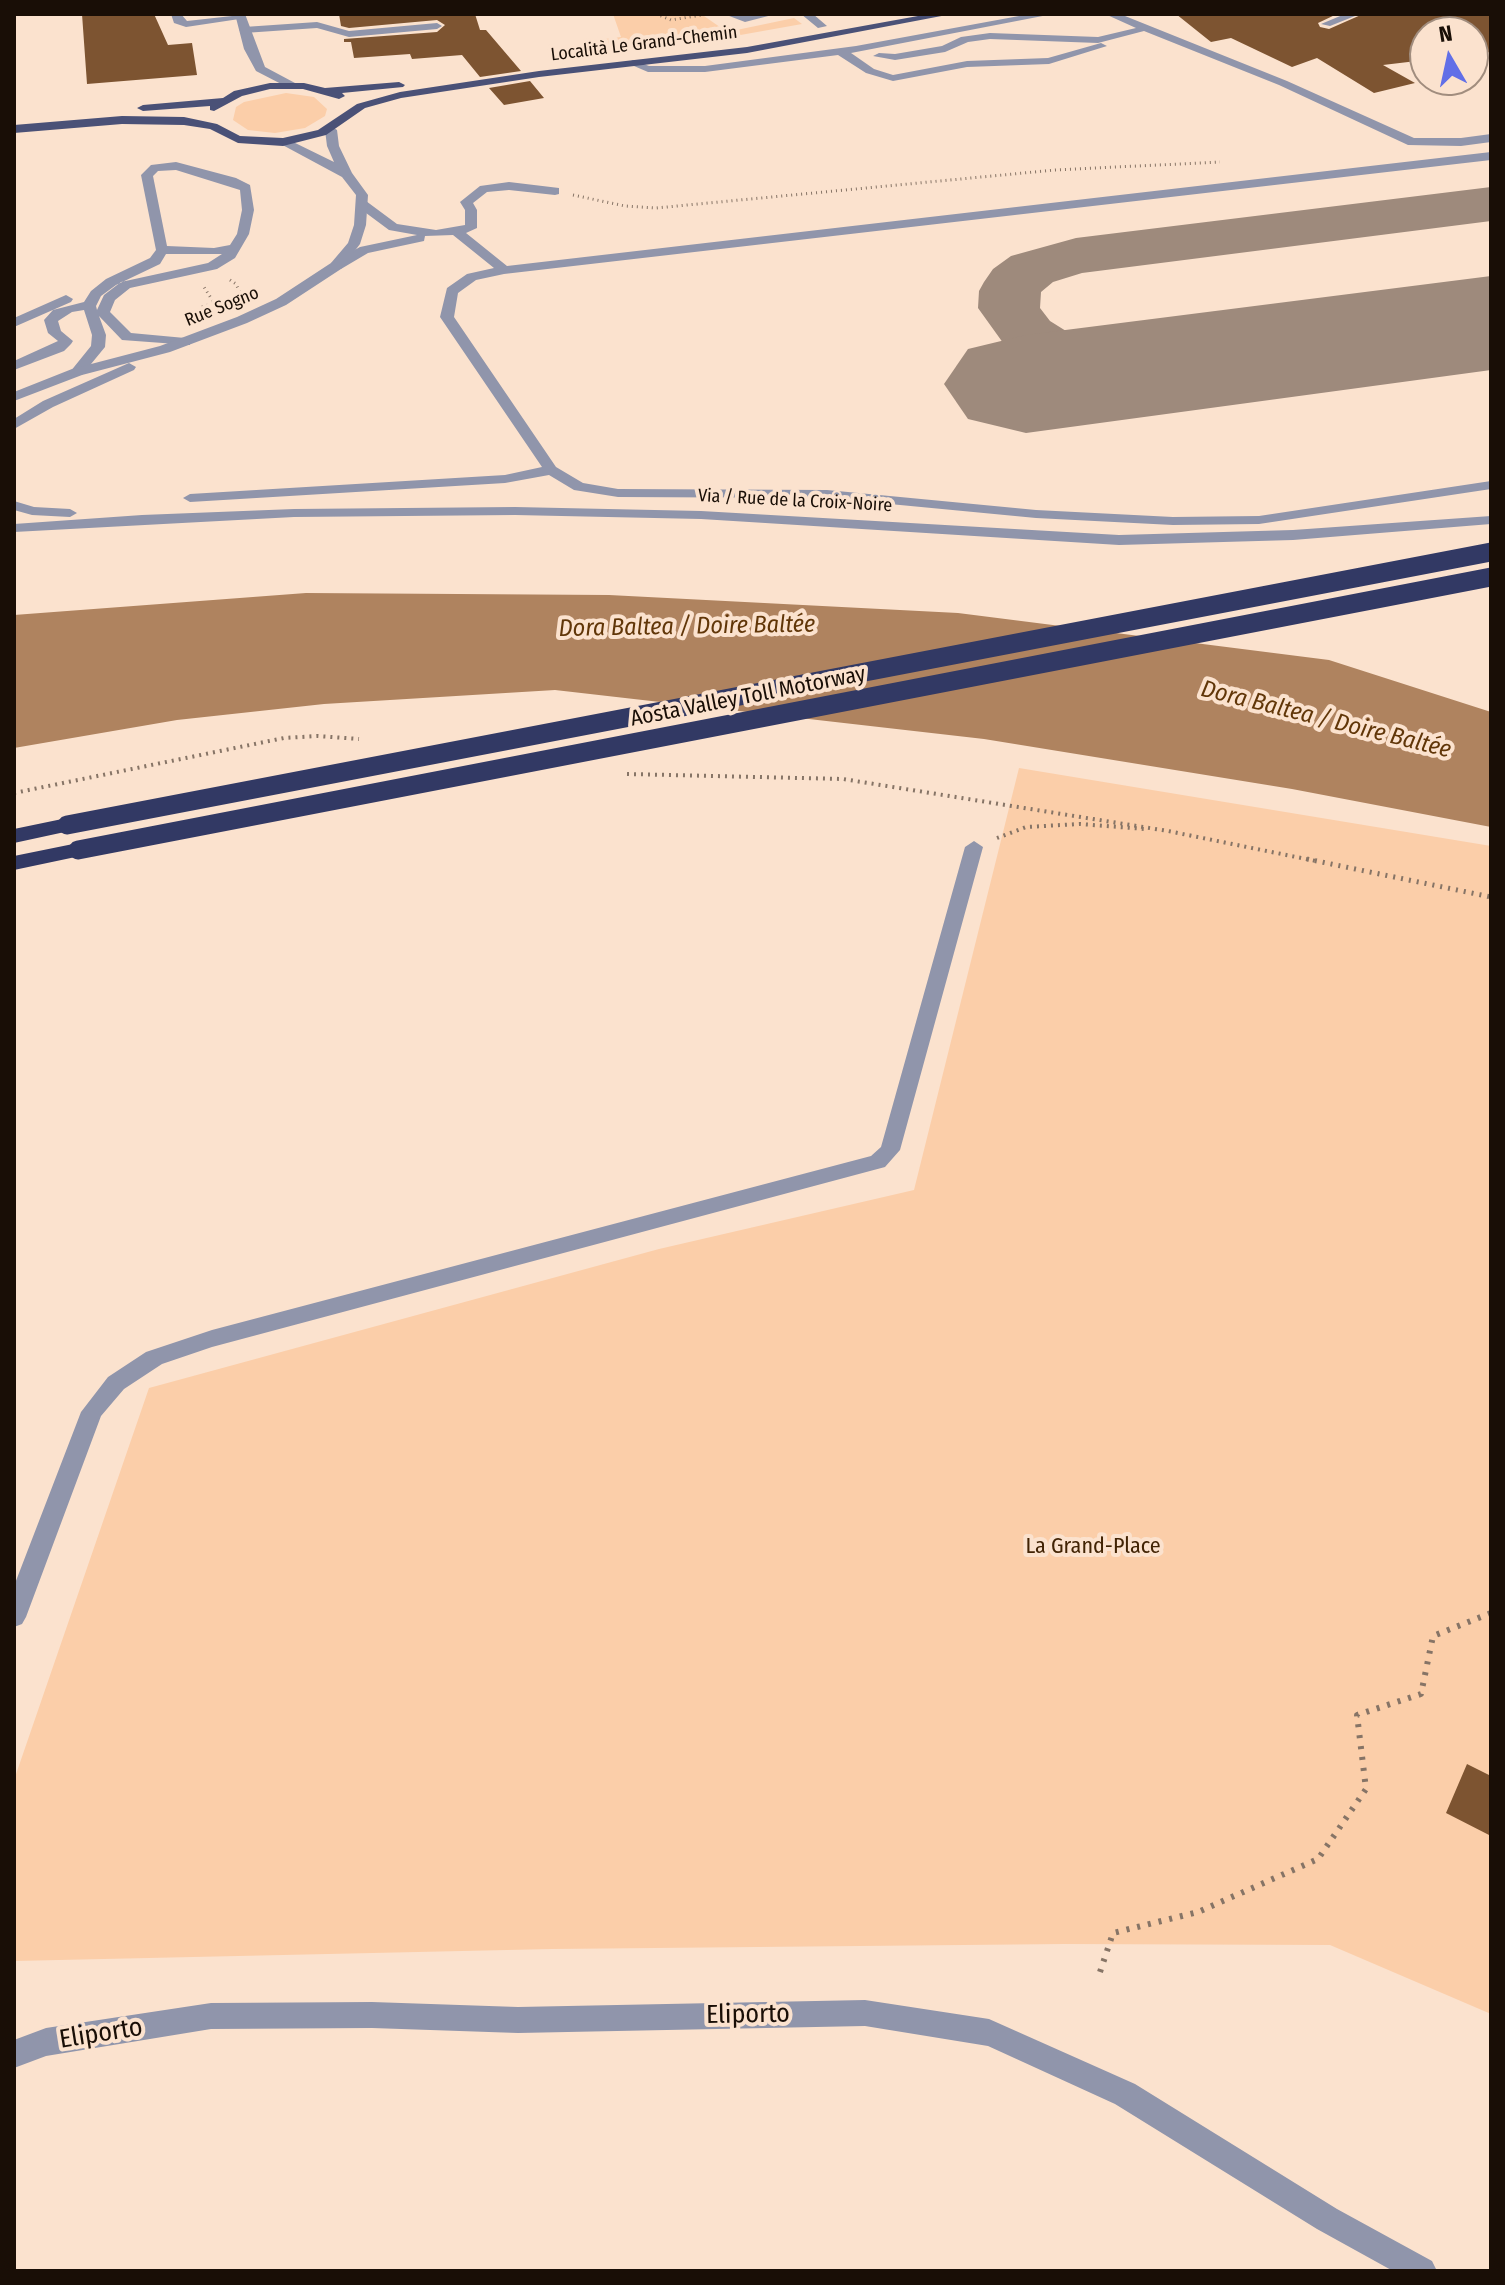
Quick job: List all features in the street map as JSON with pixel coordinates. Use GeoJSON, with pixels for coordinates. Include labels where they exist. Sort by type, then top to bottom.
{"type":"FeatureCollection","features":[{"type":"Feature","properties":{"kind":"highway","name":"Aosta Valley Toll Motorway"},"geometry":{"type":"LineString","coordinates":[[14,836],[1491,552]]}},
{"type":"Feature","properties":{"kind":"highway","name":"Aosta Valley Toll Motorway"},"geometry":{"type":"LineString","coordinates":[[14,863],[1491,577]]}},
{"type":"Feature","properties":{"kind":"main road","name":"Località Le Grand-Chemin"},"geometry":{"type":"LineString","coordinates":[[14,119],[223,101],[246,91],[291,85],[328,91],[377,87],[742,40],[890,14]]}},
{"type":"Feature","properties":{"kind":"main road","name":"Località Le Grand-Chemin"},"geometry":{"type":"LineString","coordinates":[[331,130],[347,114],[380,100],[430,89],[747,50],[947,14]]}},
{"type":"Feature","properties":{"kind":"main road"},"geometry":{"type":"LineString","coordinates":[[328,91],[344,101],[347,114]]}},
{"type":"Feature","properties":{"kind":"main road"},"geometry":{"type":"LineString","coordinates":[[213,126],[210,115],[223,101]]}},
{"type":"Feature","properties":{"kind":"main road"},"geometry":{"type":"LineString","coordinates":[[14,129],[122,120],[184,121],[213,126],[238,139],[283,142],[331,130]]}},
{"type":"Feature","properties":{"kind":"street"},"geometry":{"type":"LineString","coordinates":[[176,14],[178,21],[186,24],[242,21],[317,25],[349,34],[437,26]]}},
{"type":"Feature","properties":{"kind":"street"},"geometry":{"type":"LineString","coordinates":[[729,14],[738,19],[771,14]]}},
{"type":"Feature","properties":{"kind":"street"},"geometry":{"type":"LineString","coordinates":[[806,14],[822,26]]}},
{"type":"Feature","properties":{"kind":"street"},"geometry":{"type":"LineString","coordinates":[[633,63],[659,70],[705,69],[856,49],[1048,14]]}},
{"type":"Feature","properties":{"kind":"street"},"geometry":{"type":"LineString","coordinates":[[1110,14],[1283,83],[1412,142],[1461,142],[1491,138]]}},
{"type":"Feature","properties":{"kind":"street"},"geometry":{"type":"LineString","coordinates":[[1326,24],[1355,14]]}},
{"type":"Feature","properties":{"kind":"street"},"geometry":{"type":"LineString","coordinates":[[1099,15],[1139,31],[1166,36]]}},
{"type":"Feature","properties":{"kind":"street"},"geometry":{"type":"LineString","coordinates":[[242,21],[260,69],[291,85]]}},
{"type":"Feature","properties":{"kind":"street"},"geometry":{"type":"LineString","coordinates":[[856,49],[895,57],[945,49],[977,37],[1098,40],[1139,31]]}},
{"type":"Feature","properties":{"kind":"street"},"geometry":{"type":"LineString","coordinates":[[1021,37],[1026,62]]}},
{"type":"Feature","properties":{"kind":"street"},"geometry":{"type":"LineString","coordinates":[[840,51],[870,71],[893,78],[967,64],[1063,58],[1115,38]]}},
{"type":"Feature","properties":{"kind":"street"},"geometry":{"type":"LineString","coordinates":[[945,49],[967,64]]}},
{"type":"Feature","properties":{"kind":"street"},"geometry":{"type":"LineString","coordinates":[[246,91],[260,69]]}},
{"type":"Feature","properties":{"kind":"street"},"geometry":{"type":"LineString","coordinates":[[331,130],[333,146],[346,174],[358,188],[362,204],[393,227],[436,234]]}},
{"type":"Feature","properties":{"kind":"street"},"geometry":{"type":"LineString","coordinates":[[283,142],[309,152],[346,174]]}},
{"type":"Feature","properties":{"kind":"street"},"geometry":{"type":"LineString","coordinates":[[1491,156],[504,270],[472,277],[452,291],[447,317],[551,470],[579,487],[618,493],[827,494],[1036,514],[1173,521],[1259,520],[1491,485]]}},
{"type":"Feature","properties":{"kind":"street"},"geometry":{"type":"LineString","coordinates":[[14,323],[34,311],[111,282],[155,261],[162,250],[147,175],[155,168],[176,166],[232,181],[246,188],[248,210],[243,234],[234,248],[212,266],[126,285],[109,298],[103,312],[111,324],[127,337],[185,342]]}},
{"type":"Feature","properties":{"kind":"street"},"geometry":{"type":"LineString","coordinates":[[336,266],[364,250],[471,228],[471,210],[466,202],[484,189],[509,186],[555,191]]}},
{"type":"Feature","properties":{"kind":"street","name":"Rue Sogno"},"geometry":{"type":"LineString","coordinates":[[14,397],[77,372],[185,342],[281,302],[336,266],[354,244],[362,204]]}},
{"type":"Feature","properties":{"kind":"street"},"geometry":{"type":"LineString","coordinates":[[457,232],[504,270]]}},
{"type":"Feature","properties":{"kind":"street"},"geometry":{"type":"LineString","coordinates":[[162,250],[214,252],[234,248]]}},
{"type":"Feature","properties":{"kind":"street"},"geometry":{"type":"LineString","coordinates":[[77,372],[98,347],[99,335],[89,306],[96,294],[111,282]]}},
{"type":"Feature","properties":{"kind":"street"},"geometry":{"type":"LineString","coordinates":[[14,366],[59,348],[66,341],[55,333],[51,320],[69,308],[89,306]]}},
{"type":"Feature","properties":{"kind":"street"},"geometry":{"type":"LineString","coordinates":[[14,425],[48,404],[165,349]]}},
{"type":"Feature","properties":{"kind":"street"},"geometry":{"type":"LineString","coordinates":[[14,411],[64,386],[144,359]]}},
{"type":"Feature","properties":{"kind":"street"},"geometry":{"type":"LineString","coordinates":[[190,498],[505,479],[551,470]]}},
{"type":"Feature","properties":{"kind":"street"},"geometry":{"type":"LineString","coordinates":[[14,505],[32,511],[142,519]]}},
{"type":"Feature","properties":{"kind":"street","name":"Via / Rue de la Croix-Noire"},"geometry":{"type":"LineString","coordinates":[[1358,531],[1491,506]]}},
{"type":"Feature","properties":{"kind":"street","name":"Via / Rue de la Croix-Noire"},"geometry":{"type":"LineString","coordinates":[[14,528],[142,519],[421,510],[701,515],[1119,540],[1358,531],[1491,520]]}},
{"type":"Feature","properties":{"kind":"street","name":"Via / Rue de la Croix-Noire"},"geometry":{"type":"LineString","coordinates":[[14,535],[229,516]]}},
{"type":"Feature","properties":{"kind":"street"},"geometry":{"type":"LineString","coordinates":[[14,1617],[92,1412],[116,1383],[154,1358],[212,1339],[878,1162],[890,1150],[974,847]]}},
{"type":"Feature","properties":{"kind":"street","name":"Eliporto"},"geometry":{"type":"LineString","coordinates":[[14,2054],[46,2042],[211,2016],[372,2015],[518,2020],[881,2015],[989,2033],[1125,2094],[1327,2219],[1422,2271]]}},
{"type":"Feature","properties":{"kind":"path"},"geometry":{"type":"LineString","coordinates":[[656,14],[671,20],[709,14]]}},
{"type":"Feature","properties":{"kind":"path"},"geometry":{"type":"LineString","coordinates":[[555,191],[625,206],[656,208],[1055,170],[1223,162]]}},
{"type":"Feature","properties":{"kind":"path"},"geometry":{"type":"LineString","coordinates":[[14,793],[284,738],[343,737],[372,741]]}},
{"type":"Feature","properties":{"kind":"path"},"geometry":{"type":"LineString","coordinates":[[619,774],[843,779],[1168,831],[1491,897]]}},
{"type":"Feature","properties":{"kind":"path"},"geometry":{"type":"LineString","coordinates":[[974,847],[1026,827],[1080,824],[1168,831]]}},
{"type":"Feature","properties":{"kind":"path"},"geometry":{"type":"LineString","coordinates":[[1100,1972],[1113,1933],[1198,1912],[1318,1859],[1366,1789],[1357,1715],[1421,1694],[1433,1636],[1491,1613]]}},
{"type":"Feature","properties":{"kind":"green space"},"geometry":{"type":"Polygon","coordinates":[[[613,14],[713,14],[704,16],[727,32],[794,18],[802,24],[718,39],[608,50],[602,42],[589,41],[621,37],[613,14]]]}},
{"type":"Feature","properties":{"kind":"green space"},"geometry":{"type":"Polygon","coordinates":[[[286,93],[314,97],[327,109],[325,116],[305,128],[275,133],[248,130],[233,120],[236,107],[244,102],[286,93]]]}},
{"type":"Feature","properties":{"kind":"green space","name":"La Grand-Place"},"geometry":{"type":"Polygon","coordinates":[[[1019,768],[1491,846],[1491,2014],[1330,1945],[552,1949],[14,1961],[14,1780],[149,1388],[659,1249],[914,1190],[1019,768]]]}},
{"type":"Feature","properties":{"kind":"water","name":"Dora Baltea / Doire Baltée"},"geometry":{"type":"Polygon","coordinates":[[[306,593],[609,595],[958,613],[1329,660],[1491,712],[1491,827],[1292,789],[984,739],[555,690],[324,704],[177,720],[14,748],[14,615],[306,593]]]}},
{"type":"Feature","properties":{"kind":"building"},"geometry":{"type":"Polygon","coordinates":[[[82,14],[154,14],[168,45],[192,43],[197,75],[87,84],[82,14]]]}},
{"type":"Feature","properties":{"kind":"building"},"geometry":{"type":"Polygon","coordinates":[[[339,14],[475,14],[480,30],[486,30],[521,71],[480,77],[462,55],[412,59],[410,54],[354,58],[351,42],[344,42],[344,39],[437,32],[445,25],[437,20],[349,28],[341,26],[339,14]]]}},
{"type":"Feature","properties":{"kind":"building"},"geometry":{"type":"Polygon","coordinates":[[[1176,14],[1337,14],[1318,23],[1320,27],[1329,29],[1363,14],[1491,14],[1489,52],[1489,16],[1409,16],[1409,62],[1383,65],[1409,80],[1409,84],[1374,93],[1317,58],[1292,67],[1231,38],[1211,42],[1176,14]]]}},
{"type":"Feature","properties":{"kind":"building"},"geometry":{"type":"Polygon","coordinates":[[[530,81],[544,98],[504,105],[489,88],[530,81]]]}},
{"type":"Feature","properties":{"kind":"building"},"geometry":{"type":"Polygon","coordinates":[[[1467,1764],[1491,1776],[1491,1836],[1446,1813],[1467,1764]]]}},
{"type":"Feature","properties":{"kind":"taxiway"},"geometry":{"type":"LineString","coordinates":[[1180,364],[1103,364],[1052,349],[1028,334],[1014,316],[1009,308],[1010,291],[1015,282],[1032,269],[1076,256],[1491,204]]}},
{"type":"Feature","properties":{"kind":"runway"},"geometry":{"type":"LineString","coordinates":[[1026,384],[1491,323]]}}]}
